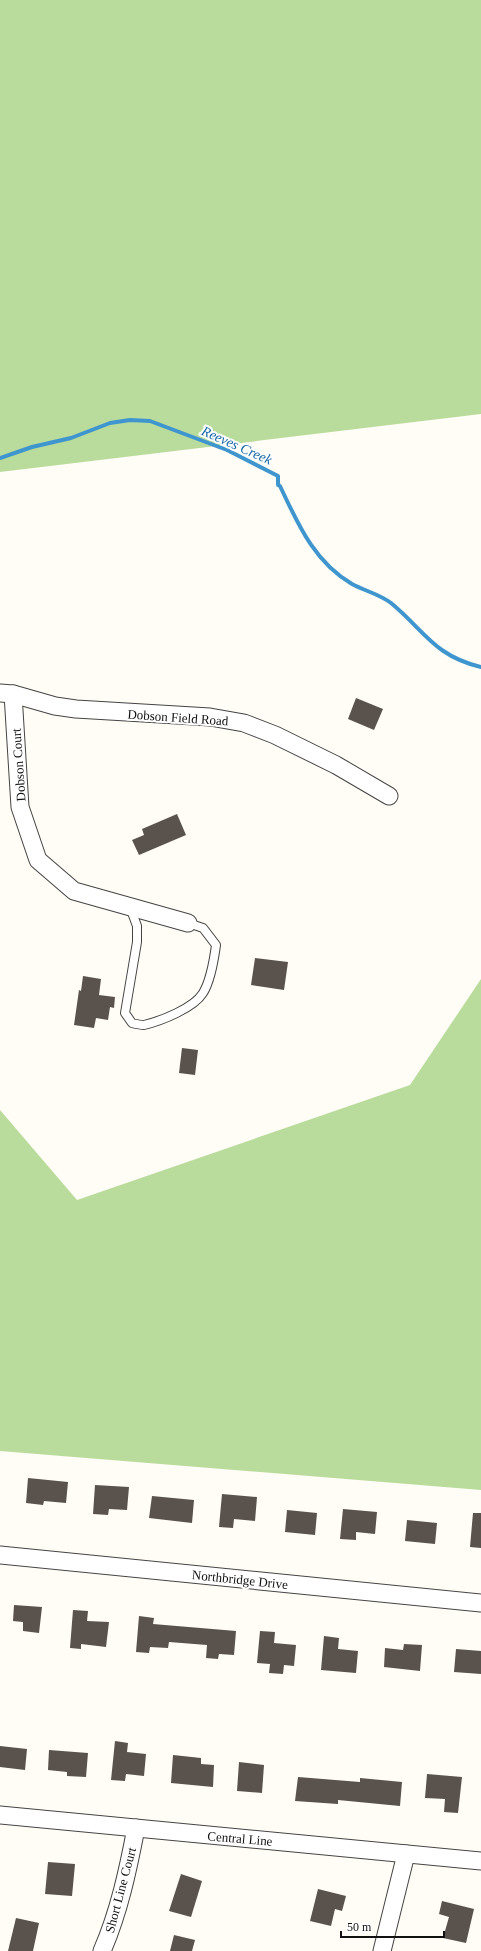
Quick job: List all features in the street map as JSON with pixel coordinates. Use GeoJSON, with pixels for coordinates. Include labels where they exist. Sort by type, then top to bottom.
{"type":"FeatureCollection","features":[{"type":"Feature","properties":{"kind":"street","name":"Dobson Field Road"},"geometry":{"type":"LineString","coordinates":[[6,693],[55,706],[76,709],[210,717],[244,723],[275,735],[336,765],[389,796]]}},
{"type":"Feature","properties":{"kind":"street","name":"Dobson Court"},"geometry":{"type":"LineString","coordinates":[[6,693],[20,807],[38,860],[74,891],[188,923]]}},
{"type":"Feature","properties":{"kind":"street","name":"Northbridge Drive"},"geometry":{"type":"LineString","coordinates":[[0,1555],[481,1603]]}},
{"type":"Feature","properties":{"kind":"street","name":"Central Line"},"geometry":{"type":"LineString","coordinates":[[0,1815],[481,1861]]}},
{"type":"Feature","properties":{"kind":"street","name":"Short Line Court"},"geometry":{"type":"LineString","coordinates":[[102,1951],[111,1931],[129,1869],[136,1828]]}},
{"type":"Feature","properties":{"kind":"street"},"geometry":{"type":"LineString","coordinates":[[382,1951],[406,1854]]}},
{"type":"Feature","properties":{"kind":"lane"},"geometry":{"type":"LineString","coordinates":[[129,906],[137,926],[137,942],[125,1013],[132,1023],[142,1025],[171,1016],[196,1001],[204,992],[214,962],[216,945],[203,928],[188,923]]}},
{"type":"Feature","properties":{"kind":"green space"},"geometry":{"type":"Polygon","coordinates":[[[0,0],[481,0],[481,414],[0,472],[0,0]]]}},
{"type":"Feature","properties":{"kind":"green space"},"geometry":{"type":"Polygon","coordinates":[[[481,979],[481,1490],[0,1451],[0,1110],[77,1200],[410,1085],[481,979]]]}},
{"type":"Feature","properties":{"kind":"building"},"geometry":{"type":"Polygon","coordinates":[[[356,698],[383,709],[374,730],[348,719],[356,698]]]}},
{"type":"Feature","properties":{"kind":"building"},"geometry":{"type":"Polygon","coordinates":[[[177,814],[186,835],[139,855],[132,840],[144,835],[142,829],[177,814]]]}},
{"type":"Feature","properties":{"kind":"building"},"geometry":{"type":"Polygon","coordinates":[[[255,958],[288,962],[284,990],[251,985],[255,958]]]}},
{"type":"Feature","properties":{"kind":"building"},"geometry":{"type":"Polygon","coordinates":[[[83,976],[101,979],[99,995],[115,997],[114,1008],[110,1007],[108,1020],[96,1018],[94,1028],[74,1025],[79,990],[81,991],[83,976]]]}},
{"type":"Feature","properties":{"kind":"building"},"geometry":{"type":"Polygon","coordinates":[[[182,1048],[198,1050],[195,1075],[179,1073],[182,1048]]]}},
{"type":"Feature","properties":{"kind":"building"},"geometry":{"type":"Polygon","coordinates":[[[28,1478],[68,1482],[66,1503],[44,1501],[43,1505],[26,1503],[28,1478]]]}},
{"type":"Feature","properties":{"kind":"building"},"geometry":{"type":"Polygon","coordinates":[[[95,1485],[129,1487],[127,1510],[109,1509],[108,1515],[93,1514],[95,1485]]]}},
{"type":"Feature","properties":{"kind":"building"},"geometry":{"type":"Polygon","coordinates":[[[222,1494],[257,1497],[255,1521],[234,1519],[233,1528],[219,1527],[222,1494]]]}},
{"type":"Feature","properties":{"kind":"building"},"geometry":{"type":"Polygon","coordinates":[[[152,1496],[194,1500],[192,1523],[149,1518],[152,1496]]]}},
{"type":"Feature","properties":{"kind":"building"},"geometry":{"type":"Polygon","coordinates":[[[343,1509],[377,1512],[375,1534],[356,1532],[356,1540],[340,1539],[343,1509]]]}},
{"type":"Feature","properties":{"kind":"building"},"geometry":{"type":"Polygon","coordinates":[[[287,1510],[317,1513],[315,1535],[285,1532],[287,1510]]]}},
{"type":"Feature","properties":{"kind":"building"},"geometry":{"type":"Polygon","coordinates":[[[473,1513],[481,1513],[481,1548],[470,1547],[473,1513]]]}},
{"type":"Feature","properties":{"kind":"building"},"geometry":{"type":"Polygon","coordinates":[[[407,1520],[437,1523],[435,1544],[405,1541],[407,1520]]]}},
{"type":"Feature","properties":{"kind":"building"},"geometry":{"type":"Polygon","coordinates":[[[14,1605],[42,1607],[39,1633],[23,1631],[23,1622],[13,1621],[14,1605]]]}},
{"type":"Feature","properties":{"kind":"building"},"geometry":{"type":"Polygon","coordinates":[[[73,1610],[88,1611],[87,1621],[109,1622],[106,1647],[81,1644],[81,1649],[70,1648],[73,1610]]]}},
{"type":"Feature","properties":{"kind":"building"},"geometry":{"type":"Polygon","coordinates":[[[139,1616],[154,1618],[153,1624],[236,1631],[234,1655],[219,1654],[218,1659],[206,1658],[207,1645],[169,1642],[168,1648],[150,1647],[149,1653],[136,1652],[139,1616]]]}},
{"type":"Feature","properties":{"kind":"building"},"geometry":{"type":"Polygon","coordinates":[[[260,1631],[275,1632],[274,1643],[296,1645],[294,1666],[284,1665],[283,1674],[269,1673],[270,1664],[257,1663],[260,1631]]]}},
{"type":"Feature","properties":{"kind":"building"},"geometry":{"type":"Polygon","coordinates":[[[324,1636],[339,1638],[338,1649],[358,1651],[356,1673],[321,1670],[324,1636]]]}},
{"type":"Feature","properties":{"kind":"building"},"geometry":{"type":"Polygon","coordinates":[[[404,1644],[422,1645],[420,1671],[384,1667],[385,1648],[403,1650],[404,1644]]]}},
{"type":"Feature","properties":{"kind":"building"},"geometry":{"type":"Polygon","coordinates":[[[456,1649],[481,1651],[481,1674],[454,1672],[456,1649]]]}},
{"type":"Feature","properties":{"kind":"building"},"geometry":{"type":"Polygon","coordinates":[[[115,1741],[128,1743],[127,1752],[146,1754],[144,1776],[126,1774],[125,1781],[111,1780],[115,1741]]]}},
{"type":"Feature","properties":{"kind":"building"},"geometry":{"type":"Polygon","coordinates":[[[0,1746],[27,1749],[25,1770],[0,1767],[0,1746]]]}},
{"type":"Feature","properties":{"kind":"building"},"geometry":{"type":"Polygon","coordinates":[[[49,1750],[88,1753],[86,1777],[67,1776],[67,1772],[48,1770],[49,1750]]]}},
{"type":"Feature","properties":{"kind":"building"},"geometry":{"type":"Polygon","coordinates":[[[173,1755],[201,1758],[201,1764],[214,1765],[213,1787],[171,1783],[173,1755]]]}},
{"type":"Feature","properties":{"kind":"building"},"geometry":{"type":"Polygon","coordinates":[[[239,1762],[264,1765],[262,1793],[237,1791],[239,1762]]]}},
{"type":"Feature","properties":{"kind":"building"},"geometry":{"type":"Polygon","coordinates":[[[427,1774],[462,1777],[458,1813],[444,1812],[445,1799],[425,1798],[427,1774]]]}},
{"type":"Feature","properties":{"kind":"building"},"geometry":{"type":"Polygon","coordinates":[[[298,1777],[360,1782],[360,1778],[402,1782],[400,1806],[338,1800],[338,1804],[295,1801],[298,1777]]]}},
{"type":"Feature","properties":{"kind":"building"},"geometry":{"type":"Polygon","coordinates":[[[48,1862],[75,1864],[72,1896],[45,1894],[48,1862]]]}},
{"type":"Feature","properties":{"kind":"building"},"geometry":{"type":"Polygon","coordinates":[[[181,1874],[202,1881],[191,1917],[169,1911],[181,1874]]]}},
{"type":"Feature","properties":{"kind":"building"},"geometry":{"type":"Polygon","coordinates":[[[318,1889],[346,1896],[342,1911],[335,1909],[331,1926],[310,1921],[318,1889]]]}},
{"type":"Feature","properties":{"kind":"building"},"geometry":{"type":"Polygon","coordinates":[[[442,1901],[474,1909],[466,1943],[443,1938],[449,1917],[439,1914],[442,1901]]]}},
{"type":"Feature","properties":{"kind":"building"},"geometry":{"type":"Polygon","coordinates":[[[16,1918],[39,1923],[33,1951],[8,1951],[16,1918]]]}},
{"type":"Feature","properties":{"kind":"building"},"geometry":{"type":"Polygon","coordinates":[[[174,1935],[195,1940],[192,1951],[170,1951],[174,1935]]]}},
{"type":"Feature","properties":{"kind":"waterway","name":"Reeves Creek"},"geometry":{"type":"LineString","coordinates":[[0,458],[32,447],[71,438],[110,423],[130,420],[150,421],[227,450],[278,476],[278,485],[280,486],[308,541],[327,565],[352,584],[382,597],[391,603],[441,649],[465,662],[481,667]]}}]}
